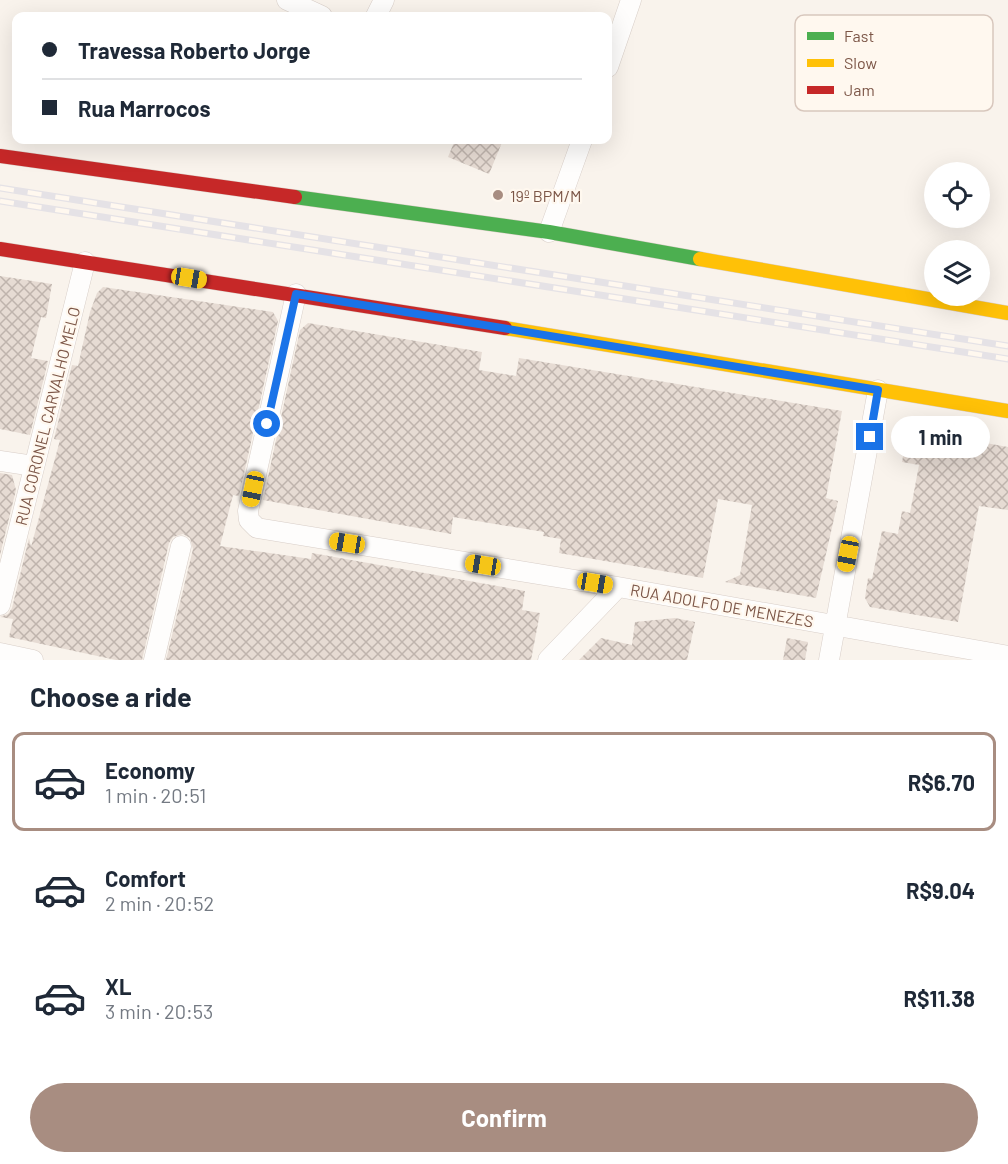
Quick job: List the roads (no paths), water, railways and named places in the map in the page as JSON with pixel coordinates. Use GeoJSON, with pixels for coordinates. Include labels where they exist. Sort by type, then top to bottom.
{"type":"FeatureCollection","features":[{"type":"Feature","properties":{"kind":"main road"},"geometry":{"type":"LineString","coordinates":[[0,156],[549,232],[1008,313]]}},
{"type":"Feature","properties":{"kind":"main road"},"geometry":{"type":"LineString","coordinates":[[0,249],[296,294],[1008,411]]}},
{"type":"Feature","properties":{"kind":"street"},"geometry":{"type":"LineString","coordinates":[[287,0],[313,12]]}},
{"type":"Feature","properties":{"kind":"street"},"geometry":{"type":"LineString","coordinates":[[612,55],[631,0]]}},
{"type":"Feature","properties":{"kind":"street"},"geometry":{"type":"LineString","coordinates":[[549,232],[581,144]]}},
{"type":"Feature","properties":{"kind":"street","name":"RUA CORONEL CARVALHO MELO"},"geometry":{"type":"LineString","coordinates":[[0,605],[85,262]]}},
{"type":"Feature","properties":{"kind":"street","name":"RUA ADOLFO DE MENEZES"},"geometry":{"type":"LineString","coordinates":[[296,294],[248,511],[249,520],[257,528],[618,587],[1008,656]]}},
{"type":"Feature","properties":{"kind":"street"},"geometry":{"type":"LineString","coordinates":[[829,660],[878,390]]}},
{"type":"Feature","properties":{"kind":"street"},"geometry":{"type":"LineString","coordinates":[[0,461],[34,466]]}},
{"type":"Feature","properties":{"kind":"street"},"geometry":{"type":"LineString","coordinates":[[154,660],[181,546]]}},
{"type":"Feature","properties":{"kind":"street"},"geometry":{"type":"LineString","coordinates":[[548,660],[618,587]]}},
{"type":"Feature","properties":{"kind":"street"},"geometry":{"type":"LineString","coordinates":[[0,653],[33,660]]}},
{"type":"Feature","properties":{"kind":"railway"},"geometry":{"type":"LineString","coordinates":[[0,188],[1008,346]]}},
{"type":"Feature","properties":{"kind":"railway"},"geometry":{"type":"LineString","coordinates":[[0,201],[1008,359]]}},
{"type":"Feature","properties":{"kind":"place","name":"19º BPM/M"},"geometry":{"type":"Point","coordinates":[498,195]}}]}
